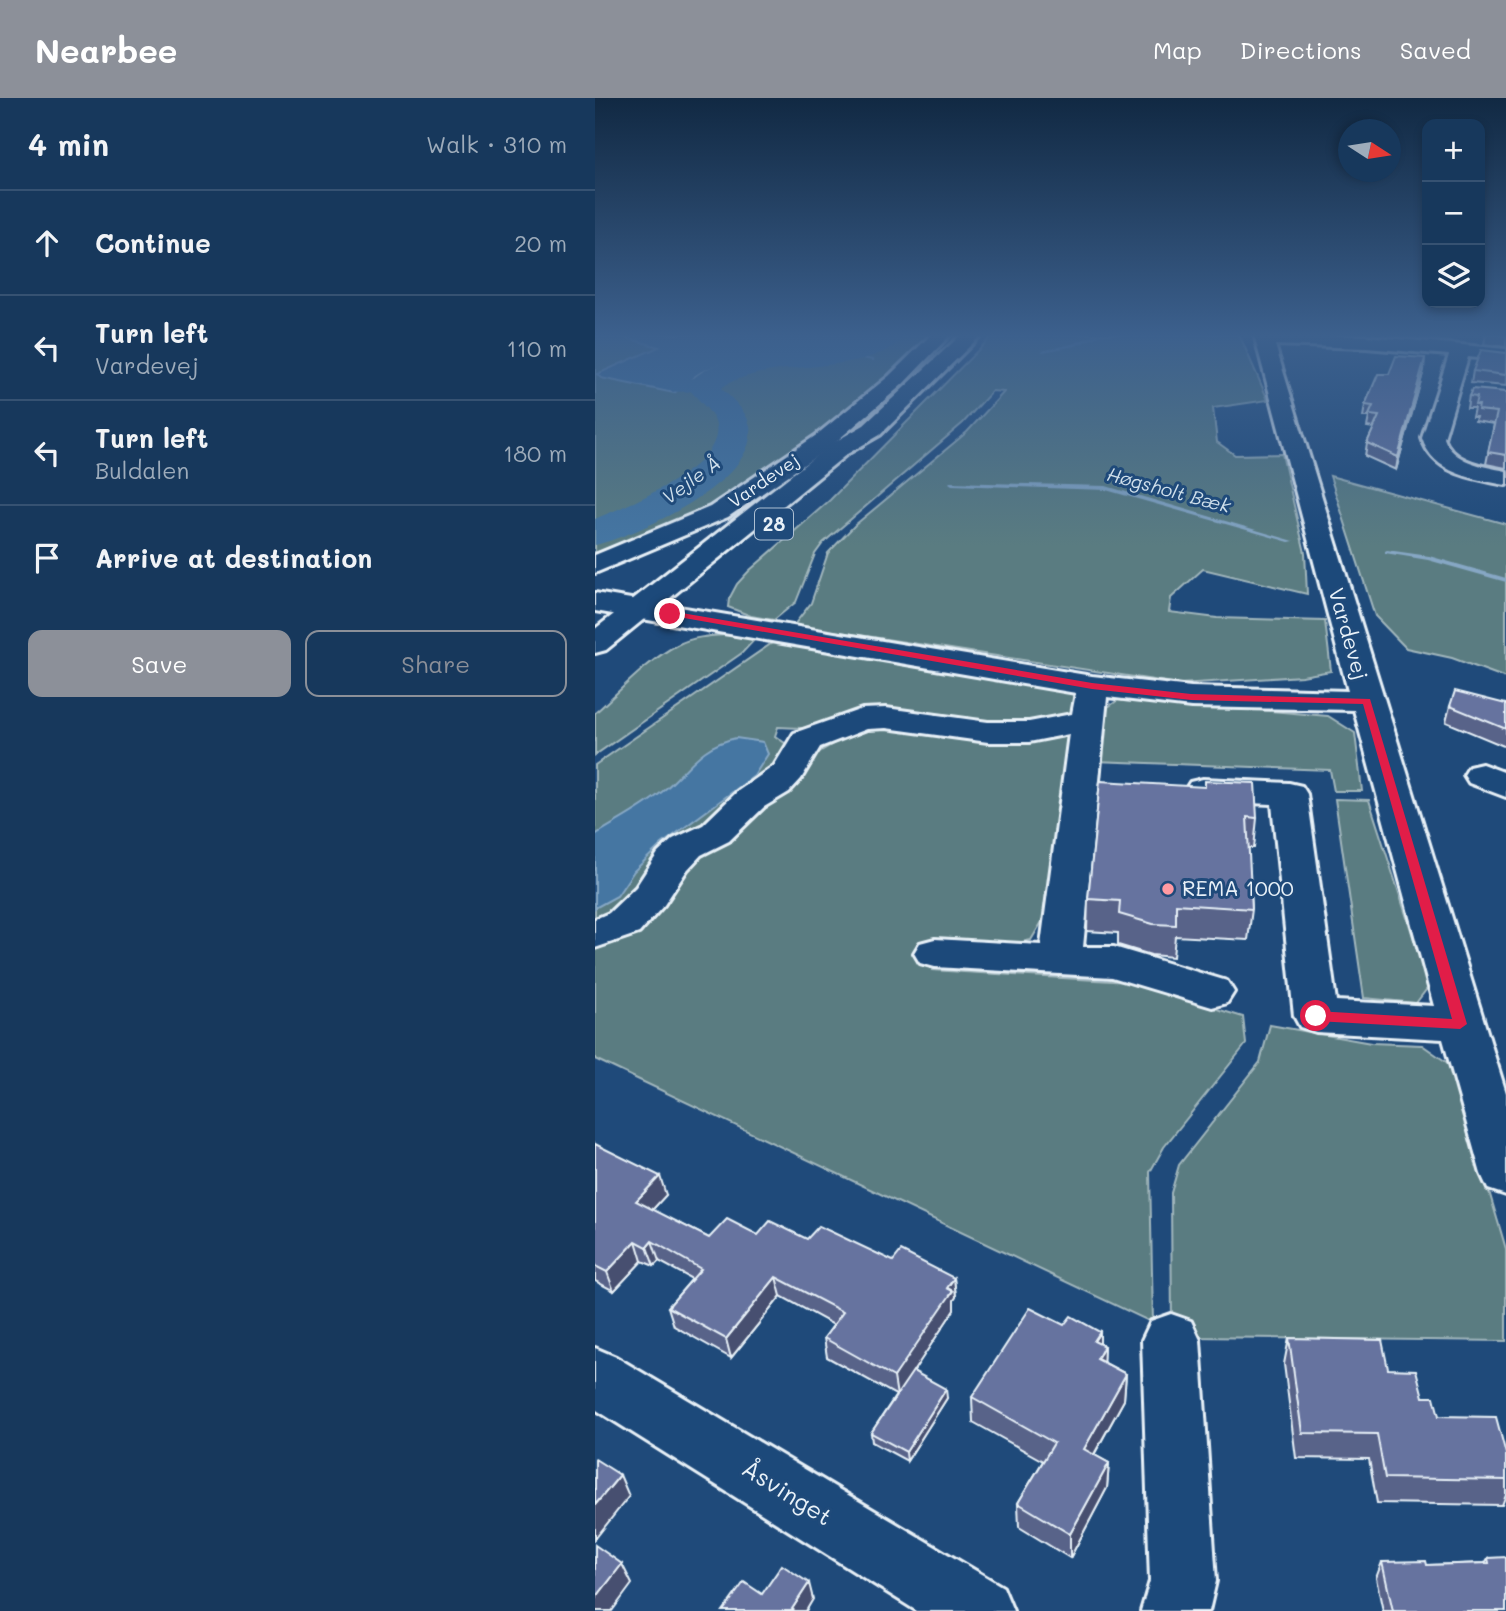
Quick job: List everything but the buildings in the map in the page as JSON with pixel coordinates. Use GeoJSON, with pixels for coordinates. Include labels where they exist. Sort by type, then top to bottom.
{"type":"FeatureCollection","features":[{"type":"Feature","properties":{"kind":"main road","name":"Vardevej"},"geometry":{"type":"LineString","coordinates":[[595,565],[719,512],[823,441],[867,405]]}},
{"type":"Feature","properties":{"kind":"main road","name":"28"},"geometry":{"type":"LineString","coordinates":[[595,644],[839,449],[872,430],[900,405]]}},
{"type":"Feature","properties":{"kind":"main road","name":"Vardevej"},"geometry":{"type":"LineString","coordinates":[[1283,405],[1460,1024],[1506,1174]]}},
{"type":"Feature","properties":{"kind":"main road"},"geometry":{"type":"LineString","coordinates":[[1445,405],[1433,438],[1434,447],[1456,464],[1506,478]]}},
{"type":"Feature","properties":{"kind":"main road","name":"28"},"geometry":{"type":"LineString","coordinates":[[595,674],[670,614],[862,450],[872,430]]}},
{"type":"Feature","properties":{"kind":"main road"},"geometry":{"type":"LineString","coordinates":[[595,602],[670,614],[1090,703],[1191,697],[1367,701]]}},
{"type":"Feature","properties":{"kind":"main road"},"geometry":{"type":"LineString","coordinates":[[595,934],[624,922],[650,896],[671,862],[687,847],[716,833],[751,799],[776,784],[789,772],[806,740],[862,719],[886,718],[988,732],[1029,732],[1090,703]]}},
{"type":"Feature","properties":{"kind":"main road"},"geometry":{"type":"LineString","coordinates":[[1060,961],[1090,703]]}},
{"type":"Feature","properties":{"kind":"main road"},"geometry":{"type":"LineString","coordinates":[[1164,788],[1289,794],[1316,1016],[1460,1024]]}},
{"type":"Feature","properties":{"kind":"main road"},"geometry":{"type":"LineString","coordinates":[[935,953],[1114,962],[1212,992]]}},
{"type":"Feature","properties":{"kind":"main road"},"geometry":{"type":"LineString","coordinates":[[1171,1340],[1183,1581],[1175,1611]]}},
{"type":"Feature","properties":{"kind":"main road","name":"Åsvinget"},"geometry":{"type":"LineString","coordinates":[[595,1376],[979,1611]]}},
{"type":"Feature","properties":{"kind":"green space"},"geometry":{"type":"Polygon","coordinates":[[[595,405],[858,405],[845,417],[708,511],[595,560],[595,405]]]}},
{"type":"Feature","properties":{"kind":"green space"},"geometry":{"type":"Polygon","coordinates":[[[924,405],[980,405],[963,423],[823,543],[815,554],[796,602],[774,620],[751,616],[728,607],[737,584],[749,571],[830,500],[924,405]]]}},
{"type":"Feature","properties":{"kind":"green space"},"geometry":{"type":"Polygon","coordinates":[[[992,405],[1236,405],[1213,408],[1217,442],[1235,455],[1282,454],[1305,553],[1307,594],[1203,569],[1171,598],[1169,612],[1217,618],[1325,621],[1331,671],[1302,676],[1180,684],[794,625],[811,603],[828,553],[855,525],[967,432],[992,405]]]}},
{"type":"Feature","properties":{"kind":"green space"},"geometry":{"type":"Polygon","coordinates":[[[1330,476],[1506,524],[1506,678],[1452,658],[1406,648],[1375,616],[1330,476]]]}},
{"type":"Feature","properties":{"kind":"green space"},"geometry":{"type":"Polygon","coordinates":[[[726,635],[756,638],[742,653],[595,755],[595,713],[635,676],[655,659],[683,642],[726,635]]]}},
{"type":"Feature","properties":{"kind":"green space"},"geometry":{"type":"Polygon","coordinates":[[[775,641],[1058,689],[1073,694],[1075,714],[1034,721],[971,726],[843,729],[778,727],[775,736],[789,746],[784,763],[595,930],[595,765],[775,641]]]}},
{"type":"Feature","properties":{"kind":"green space"},"geometry":{"type":"Polygon","coordinates":[[[1121,698],[1328,716],[1355,733],[1362,791],[1334,791],[1330,770],[1095,761],[1108,707],[1121,698]]]}},
{"type":"Feature","properties":{"kind":"green space"},"geometry":{"type":"Polygon","coordinates":[[[877,726],[1070,736],[1043,920],[1031,940],[1007,945],[937,941],[932,970],[1129,982],[1243,1017],[1246,1044],[1164,1147],[1150,1172],[1153,1323],[595,1059],[595,945],[678,868],[805,762],[839,740],[877,726]]]}},
{"type":"Feature","properties":{"kind":"green space"},"geometry":{"type":"Polygon","coordinates":[[[1335,799],[1369,800],[1429,986],[1416,1003],[1364,998],[1335,799]]]}},
{"type":"Feature","properties":{"kind":"green space"},"geometry":{"type":"Polygon","coordinates":[[[1270,1025],[1371,1043],[1422,1045],[1452,1066],[1506,1249],[1506,1341],[1192,1337],[1172,1330],[1171,1193],[1179,1165],[1260,1062],[1270,1025]]]}},
{"type":"Feature","properties":{"kind":"water"},"geometry":{"type":"Polygon","coordinates":[[[736,738],[763,742],[768,754],[754,776],[662,844],[634,871],[617,896],[595,908],[595,835],[655,797],[704,752],[736,738]]]}},
{"type":"Feature","properties":{"kind":"waterway","name":"Vejle Å"},"geometry":{"type":"LineString","coordinates":[[595,533],[682,491],[705,476],[723,459],[733,442],[733,425],[718,405]]}},
{"type":"Feature","properties":{"kind":"waterway","name":"Høgsholt Bæk"},"geometry":{"type":"LineString","coordinates":[[952,483],[1106,488],[1291,541]]}},
{"type":"Feature","properties":{"kind":"waterway","name":"Høgsholt Bæk"},"geometry":{"type":"LineString","coordinates":[[1387,552],[1429,558],[1506,580]]}},
{"type":"Feature","properties":{"kind":"place","name":"REMA 1000"},"geometry":{"type":"Point","coordinates":[1168,889]}},
{"type":"Feature","properties":{"kind":"route"},"geometry":{"type":"LineString","coordinates":[[670,614],[1092,686],[1191,697],[1367,701],[1460,1024],[1316,1016]]}}]}
